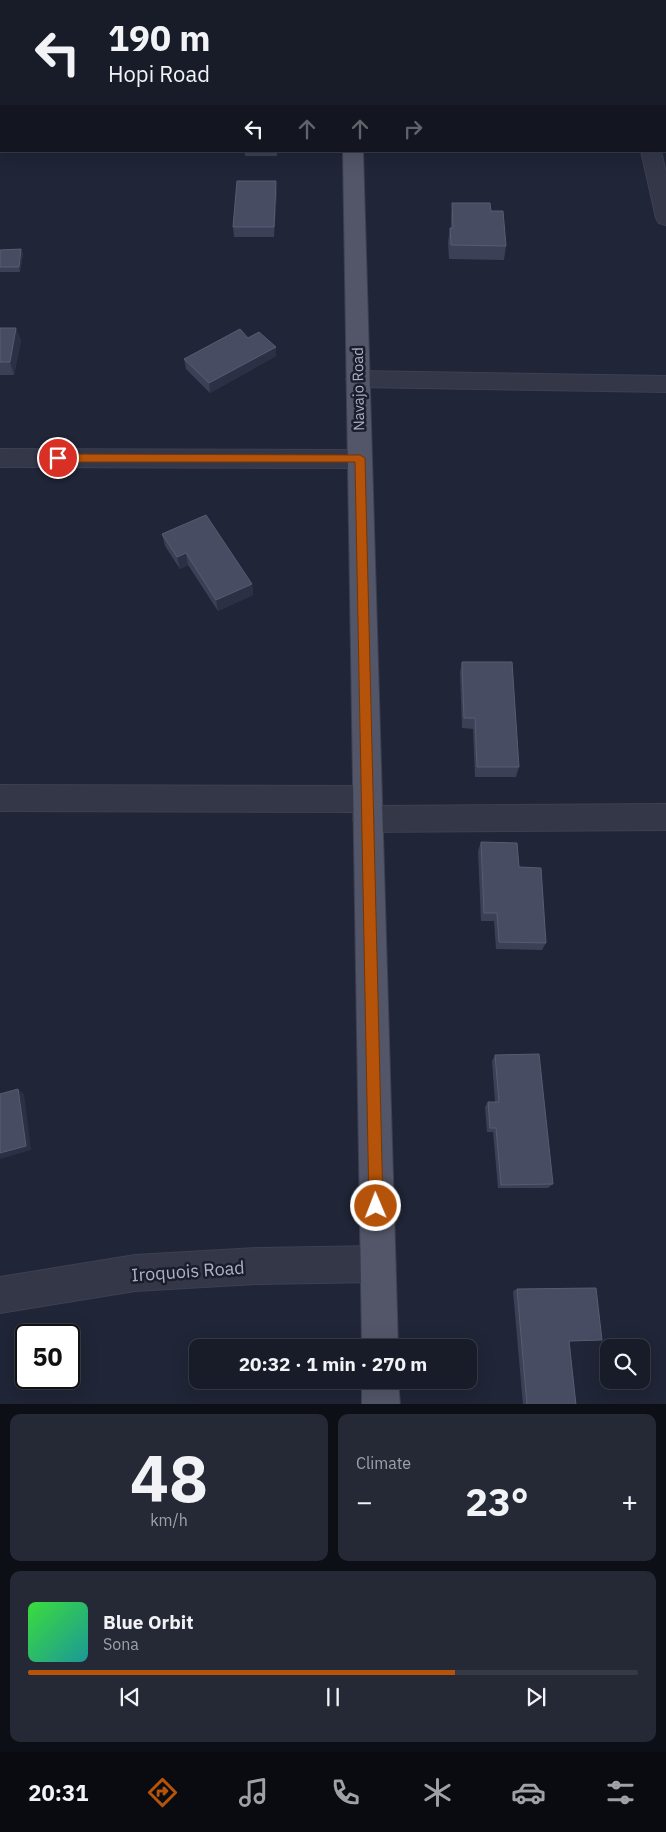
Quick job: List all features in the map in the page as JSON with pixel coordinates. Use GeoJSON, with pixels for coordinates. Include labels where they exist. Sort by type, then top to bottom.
{"type":"FeatureCollection","features":[{"type":"Feature","properties":{"kind":"main road","name":"Navajo Road"},"geometry":{"type":"LineString","coordinates":[[353,152],[380,1339]]}},
{"type":"Feature","properties":{"kind":"main road"},"geometry":{"type":"LineString","coordinates":[[380,1389],[381,1404]]}},
{"type":"Feature","properties":{"kind":"street"},"geometry":{"type":"LineString","coordinates":[[651,152],[666,218]]}},
{"type":"Feature","properties":{"kind":"street"},"geometry":{"type":"LineString","coordinates":[[358,380],[666,384]]}},
{"type":"Feature","properties":{"kind":"street"},"geometry":{"type":"LineString","coordinates":[[0,458],[360,458]]}},
{"type":"Feature","properties":{"kind":"street"},"geometry":{"type":"LineString","coordinates":[[0,798],[666,817]]}},
{"type":"Feature","properties":{"kind":"street","name":"Iroquois Road"},"geometry":{"type":"LineString","coordinates":[[0,1295],[135,1273],[258,1266],[378,1264]]}},
{"type":"Feature","properties":{"kind":"building"},"geometry":{"type":"Polygon","coordinates":[[[237,181],[276,181],[274,227],[233,227],[237,181]]]}},
{"type":"Feature","properties":{"kind":"building"},"geometry":{"type":"Polygon","coordinates":[[[452,203],[490,203],[491,211],[503,211],[506,246],[451,245],[450,228],[453,228],[452,203]]]}},
{"type":"Feature","properties":{"kind":"building"},"geometry":{"type":"Polygon","coordinates":[[[21,249],[19,267],[0,267],[0,250],[21,249]]]}},
{"type":"Feature","properties":{"kind":"building"},"geometry":{"type":"Polygon","coordinates":[[[0,328],[16,328],[10,362],[0,362],[0,328]]]}},
{"type":"Feature","properties":{"kind":"building"},"geometry":{"type":"Polygon","coordinates":[[[240,329],[248,338],[259,332],[276,347],[209,383],[184,359],[240,329]]]}},
{"type":"Feature","properties":{"kind":"building"},"geometry":{"type":"Polygon","coordinates":[[[206,515],[252,584],[216,600],[186,553],[177,557],[162,534],[206,515]]]}},
{"type":"Feature","properties":{"kind":"building"},"geometry":{"type":"Polygon","coordinates":[[[462,662],[512,662],[519,767],[477,767],[475,718],[464,718],[462,662]]]}},
{"type":"Feature","properties":{"kind":"building"},"geometry":{"type":"Polygon","coordinates":[[[481,842],[517,843],[519,867],[541,868],[546,943],[499,942],[497,913],[484,913],[481,842]]]}},
{"type":"Feature","properties":{"kind":"building"},"geometry":{"type":"Polygon","coordinates":[[[539,1054],[553,1184],[501,1185],[496,1128],[490,1128],[488,1102],[499,1102],[495,1055],[539,1054]]]}},
{"type":"Feature","properties":{"kind":"building"},"geometry":{"type":"Polygon","coordinates":[[[18,1089],[26,1146],[0,1153],[0,1094],[18,1089]]]}},
{"type":"Feature","properties":{"kind":"building"},"geometry":{"type":"Polygon","coordinates":[[[596,1288],[602,1339],[569,1341],[576,1404],[527,1404],[517,1289],[596,1288]]]}},
{"type":"Feature","properties":{"kind":"route"},"geometry":{"type":"LineString","coordinates":[[58,458],[360,458],[376,1206]]}}]}
